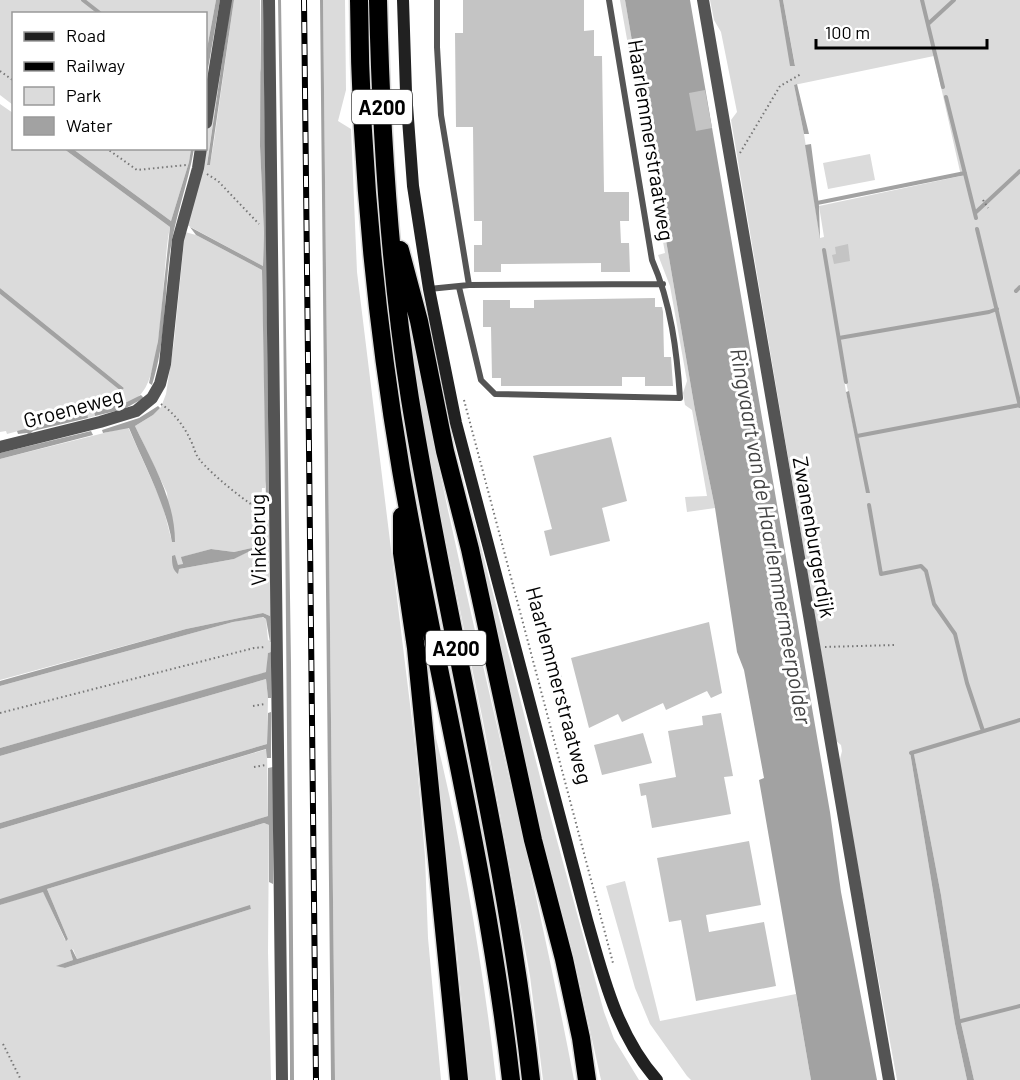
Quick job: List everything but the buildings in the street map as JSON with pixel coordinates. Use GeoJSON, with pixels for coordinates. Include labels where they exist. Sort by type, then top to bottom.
{"type":"FeatureCollection","features":[{"type":"Feature","properties":{"kind":"highway","name":"A200"},"geometry":{"type":"LineString","coordinates":[[359,0],[364,152],[386,370],[401,470],[492,938],[511,1080]]}},
{"type":"Feature","properties":{"kind":"highway","name":"A200"},"geometry":{"type":"LineString","coordinates":[[378,0],[388,214],[410,396],[511,933],[531,1080]]}},
{"type":"Feature","properties":{"kind":"highway","name":"A200"},"geometry":{"type":"LineString","coordinates":[[388,214],[419,321],[445,451],[470,549],[533,840],[564,959],[586,1080]]}},
{"type":"Feature","properties":{"kind":"highway","name":"A200"},"geometry":{"type":"LineString","coordinates":[[401,470],[402,553],[416,648],[459,1080]]}},
{"type":"Feature","properties":{"kind":"main road","name":"Haarlemmerstraatweg"},"geometry":{"type":"LineString","coordinates":[[403,0],[406,92],[413,186],[429,289],[456,423],[587,920],[610,997],[626,1036],[657,1080]]}},
{"type":"Feature","properties":{"kind":"street"},"geometry":{"type":"LineString","coordinates":[[207,117],[226,0]]}},
{"type":"Feature","properties":{"kind":"street","name":"Vinkebrug"},"geometry":{"type":"LineString","coordinates":[[269,0],[282,1080]]}},
{"type":"Feature","properties":{"kind":"street","name":"Zwanenburgerdijk"},"geometry":{"type":"LineString","coordinates":[[703,0],[889,1080]]}},
{"type":"Feature","properties":{"kind":"street"},"geometry":{"type":"LineString","coordinates":[[152,398],[160,384],[165,364],[178,240],[201,150]]}},
{"type":"Feature","properties":{"kind":"street","name":"Groeneweg"},"geometry":{"type":"LineString","coordinates":[[0,447],[136,411],[152,398]]}},
{"type":"Feature","properties":{"kind":"lane"},"geometry":{"type":"LineString","coordinates":[[437,0],[441,115],[469,285]]}},
{"type":"Feature","properties":{"kind":"lane","name":"Haarlemmerstraatweg"},"geometry":{"type":"LineString","coordinates":[[459,287],[481,380],[495,394],[680,398],[678,364],[663,284],[652,260],[609,0]]}},
{"type":"Feature","properties":{"kind":"lane"},"geometry":{"type":"LineString","coordinates":[[429,289],[469,285],[663,284]]}},
{"type":"Feature","properties":{"kind":"path"},"geometry":{"type":"LineString","coordinates":[[736,160],[780,86],[801,74]]}},
{"type":"Feature","properties":{"kind":"path"},"geometry":{"type":"LineString","coordinates":[[109,150],[137,170],[184,164]]}},
{"type":"Feature","properties":{"kind":"path"},"geometry":{"type":"LineString","coordinates":[[218,181],[262,227]]}},
{"type":"Feature","properties":{"kind":"path"},"geometry":{"type":"LineString","coordinates":[[983,200],[988,208]]}},
{"type":"Feature","properties":{"kind":"path"},"geometry":{"type":"LineString","coordinates":[[152,398],[168,409],[180,422],[199,460],[233,491],[262,512],[276,510]]}},
{"type":"Feature","properties":{"kind":"path","name":"Haarlemmerstraatweg"},"geometry":{"type":"LineString","coordinates":[[464,399],[614,969]]}},
{"type":"Feature","properties":{"kind":"path"},"geometry":{"type":"LineString","coordinates":[[834,646],[894,645]]}},
{"type":"Feature","properties":{"kind":"path"},"geometry":{"type":"LineString","coordinates":[[0,713],[254,648]]}},
{"type":"Feature","properties":{"kind":"path"},"geometry":{"type":"LineString","coordinates":[[3,1044],[21,1080]]}},
{"type":"Feature","properties":{"kind":"green space"},"geometry":{"type":"Polygon","coordinates":[[[0,0],[216,0],[207,49],[207,12],[12,12],[12,104],[0,95],[0,0]]]}},
{"type":"Feature","properties":{"kind":"green space"},"geometry":{"type":"Polygon","coordinates":[[[228,0],[231,0],[207,164],[210,165],[234,0],[260,0],[263,266],[185,224],[207,150],[207,131],[228,0]]]}},
{"type":"Feature","properties":{"kind":"green space"},"geometry":{"type":"Polygon","coordinates":[[[323,0],[345,0],[346,90],[338,121],[351,129],[357,272],[416,753],[425,856],[428,938],[441,1080],[335,1080],[323,0]]]}},
{"type":"Feature","properties":{"kind":"green space"},"geometry":{"type":"Polygon","coordinates":[[[620,0],[625,0],[695,410],[715,508],[687,512],[685,497],[707,496],[692,410],[685,405],[683,393],[687,381],[670,286],[658,255],[665,253],[620,0]]]}},
{"type":"Feature","properties":{"kind":"green space"},"geometry":{"type":"Polygon","coordinates":[[[710,0],[779,0],[791,66],[795,65],[783,0],[1020,0],[1020,1080],[974,1080],[961,1023],[941,895],[914,754],[910,752],[955,1024],[967,1080],[897,1080],[839,763],[841,745],[836,741],[731,120],[737,112],[721,32],[714,20],[710,0]],[[934,56],[794,85],[820,238],[824,237],[819,206],[961,176],[934,56]],[[840,353],[846,392],[867,493],[869,492],[840,353]]]}},
{"type":"Feature","properties":{"kind":"green space"},"geometry":{"type":"Polygon","coordinates":[[[0,104],[12,112],[12,150],[65,150],[170,227],[158,340],[149,381],[141,394],[126,403],[94,411],[95,416],[88,418],[86,413],[7,434],[6,431],[0,432],[0,294],[121,390],[124,388],[0,288],[0,104]]]}},
{"type":"Feature","properties":{"kind":"green space"},"geometry":{"type":"Polygon","coordinates":[[[74,150],[191,150],[171,221],[74,150]]]}},
{"type":"Feature","properties":{"kind":"green space"},"geometry":{"type":"Polygon","coordinates":[[[870,154],[875,180],[828,189],[823,163],[870,154]]]}},
{"type":"Feature","properties":{"kind":"green space"},"geometry":{"type":"Polygon","coordinates":[[[185,232],[196,235],[262,270],[266,480],[265,488],[262,488],[261,504],[256,504],[251,509],[272,522],[273,642],[270,642],[271,652],[268,653],[267,672],[0,748],[0,686],[233,622],[262,617],[266,619],[270,641],[270,616],[263,613],[186,629],[0,680],[0,459],[128,427],[162,503],[172,542],[167,493],[135,426],[161,407],[166,394],[174,342],[185,232]],[[256,547],[234,552],[211,549],[182,557],[183,565],[178,565],[175,556],[179,569],[234,559],[256,547]]]}},
{"type":"Feature","properties":{"kind":"green space"},"geometry":{"type":"Polygon","coordinates":[[[411,341],[414,343],[452,528],[536,895],[574,1080],[543,1080],[530,976],[483,721],[426,445],[411,341]]]}},
{"type":"Feature","properties":{"kind":"green space"},"geometry":{"type":"Polygon","coordinates":[[[471,508],[547,804],[604,1012],[614,1039],[639,1080],[601,1080],[574,957],[541,831],[471,508]]]}},
{"type":"Feature","properties":{"kind":"green space"},"geometry":{"type":"Polygon","coordinates":[[[555,650],[565,689],[556,693],[545,654],[555,650]]]}},
{"type":"Feature","properties":{"kind":"green space"},"geometry":{"type":"Polygon","coordinates":[[[266,679],[267,744],[0,823],[0,756],[266,679]]]}},
{"type":"Feature","properties":{"kind":"green space"},"geometry":{"type":"Polygon","coordinates":[[[423,686],[447,783],[467,882],[496,1080],[469,1080],[456,941],[436,817],[423,686]]]}},
{"type":"Feature","properties":{"kind":"green space"},"geometry":{"type":"Polygon","coordinates":[[[267,749],[268,816],[0,900],[0,829],[267,749]]]}},
{"type":"Feature","properties":{"kind":"green space"},"geometry":{"type":"Polygon","coordinates":[[[264,823],[269,825],[268,952],[271,1080],[0,1080],[0,905],[43,891],[65,940],[68,939],[47,889],[264,823]],[[250,906],[77,959],[73,949],[70,950],[73,960],[57,966],[65,968],[251,909],[250,906]]]}},
{"type":"Feature","properties":{"kind":"green space"},"geometry":{"type":"Polygon","coordinates":[[[625,881],[660,1021],[796,994],[811,1080],[691,1080],[687,1076],[650,1024],[635,988],[606,886],[625,881]]]}},
{"type":"Feature","properties":{"kind":"water"},"geometry":{"type":"Polygon","coordinates":[[[216,0],[220,0],[207,74],[207,49],[216,0]]]}},
{"type":"Feature","properties":{"kind":"water"},"geometry":{"type":"Polygon","coordinates":[[[231,0],[234,0],[210,165],[207,165],[231,0]]]}},
{"type":"Feature","properties":{"kind":"water"},"geometry":{"type":"Polygon","coordinates":[[[261,0],[263,0],[264,51],[269,504],[266,504],[262,270],[196,235],[190,227],[263,266],[264,233],[260,146],[261,0]]]}},
{"type":"Feature","properties":{"kind":"water"},"geometry":{"type":"Polygon","coordinates":[[[278,0],[281,0],[291,663],[294,1080],[290,1080],[278,0]]]}},
{"type":"Feature","properties":{"kind":"water"},"geometry":{"type":"Polygon","coordinates":[[[320,0],[323,0],[335,1080],[331,1080],[320,0]]]}},
{"type":"Feature","properties":{"kind":"water","name":"Ringvaart van de Haarlemmermeerpolder"},"geometry":{"type":"Polygon","coordinates":[[[625,0],[690,0],[830,812],[841,892],[877,1080],[811,1080],[759,780],[764,778],[744,670],[737,652],[715,508],[695,410],[625,0]]]}},
{"type":"Feature","properties":{"kind":"water"},"geometry":{"type":"Polygon","coordinates":[[[779,0],[783,0],[795,66],[790,66],[779,0]]]}},
{"type":"Feature","properties":{"kind":"water"},"geometry":{"type":"Polygon","coordinates":[[[797,84],[809,134],[804,134],[794,85],[797,84]]]}},
{"type":"Feature","properties":{"kind":"water"},"geometry":{"type":"Polygon","coordinates":[[[811,144],[819,206],[820,239],[805,145],[811,144]]]}},
{"type":"Feature","properties":{"kind":"water"},"geometry":{"type":"Polygon","coordinates":[[[65,150],[74,150],[171,221],[191,150],[194,150],[172,239],[160,352],[152,385],[149,383],[158,341],[170,227],[65,150]]]}},
{"type":"Feature","properties":{"kind":"water"},"geometry":{"type":"Polygon","coordinates":[[[0,288],[124,388],[121,391],[0,294],[0,288]]]}},
{"type":"Feature","properties":{"kind":"water"},"geometry":{"type":"Polygon","coordinates":[[[849,391],[870,493],[866,493],[846,392],[849,391]]]}},
{"type":"Feature","properties":{"kind":"water"},"geometry":{"type":"Polygon","coordinates":[[[141,395],[144,398],[124,409],[95,416],[94,411],[125,403],[141,395]]]}},
{"type":"Feature","properties":{"kind":"water"},"geometry":{"type":"Polygon","coordinates":[[[158,406],[160,408],[153,415],[135,426],[156,468],[167,497],[175,542],[172,542],[159,498],[129,428],[103,433],[102,430],[139,418],[158,406]]]}},
{"type":"Feature","properties":{"kind":"water"},"geometry":{"type":"Polygon","coordinates":[[[87,413],[88,418],[33,431],[29,435],[27,433],[18,434],[17,431],[87,413]]]}},
{"type":"Feature","properties":{"kind":"water"},"geometry":{"type":"Polygon","coordinates":[[[91,431],[93,435],[0,459],[0,453],[91,431]]]}},
{"type":"Feature","properties":{"kind":"water"},"geometry":{"type":"Polygon","coordinates":[[[260,546],[234,559],[179,569],[178,574],[173,566],[172,556],[175,555],[178,565],[183,564],[181,557],[211,549],[234,552],[260,546]]]}},
{"type":"Feature","properties":{"kind":"water"},"geometry":{"type":"Polygon","coordinates":[[[263,613],[270,616],[270,642],[266,619],[263,617],[233,622],[0,686],[0,681],[186,629],[263,613]]]}},
{"type":"Feature","properties":{"kind":"water"},"geometry":{"type":"Polygon","coordinates":[[[271,652],[271,698],[268,698],[266,679],[0,756],[0,748],[266,672],[268,653],[271,652]]]}},
{"type":"Feature","properties":{"kind":"water"},"geometry":{"type":"Polygon","coordinates":[[[271,712],[271,758],[267,758],[266,749],[0,829],[0,823],[267,744],[268,713],[271,712]]]}},
{"type":"Feature","properties":{"kind":"water"},"geometry":{"type":"Polygon","coordinates":[[[910,752],[914,754],[941,895],[961,1023],[974,1080],[967,1080],[955,1024],[910,752]]]}},
{"type":"Feature","properties":{"kind":"water"},"geometry":{"type":"Polygon","coordinates":[[[273,767],[273,884],[269,882],[269,825],[264,823],[47,889],[68,939],[66,941],[43,892],[0,905],[0,899],[268,816],[268,768],[273,767]]]}},
{"type":"Feature","properties":{"kind":"water"},"geometry":{"type":"Polygon","coordinates":[[[250,905],[251,909],[65,968],[56,966],[73,960],[70,950],[72,949],[77,959],[250,905]]]}},
{"type":"Feature","properties":{"kind":"waterway"},"geometry":{"type":"LineString","coordinates":[[83,0],[98,12]]}},
{"type":"Feature","properties":{"kind":"waterway"},"geometry":{"type":"LineString","coordinates":[[922,0],[943,87]]}},
{"type":"Feature","properties":{"kind":"waterway"},"geometry":{"type":"LineString","coordinates":[[928,24],[954,0]]}},
{"type":"Feature","properties":{"kind":"waterway"},"geometry":{"type":"LineString","coordinates":[[946,97],[976,218]]}},
{"type":"Feature","properties":{"kind":"waterway"},"geometry":{"type":"LineString","coordinates":[[975,213],[1020,171]]}},
{"type":"Feature","properties":{"kind":"waterway"},"geometry":{"type":"LineString","coordinates":[[817,203],[965,173]]}},
{"type":"Feature","properties":{"kind":"waterway"},"geometry":{"type":"LineString","coordinates":[[977,229],[1020,406]]}},
{"type":"Feature","properties":{"kind":"waterway"},"geometry":{"type":"LineString","coordinates":[[824,250],[846,382]]}},
{"type":"Feature","properties":{"kind":"waterway"},"geometry":{"type":"LineString","coordinates":[[1016,291],[1020,287]]}},
{"type":"Feature","properties":{"kind":"waterway"},"geometry":{"type":"LineString","coordinates":[[839,338],[997,309]]}},
{"type":"Feature","properties":{"kind":"waterway"},"geometry":{"type":"LineString","coordinates":[[857,436],[1020,405]]}},
{"type":"Feature","properties":{"kind":"waterway"},"geometry":{"type":"LineString","coordinates":[[869,505],[881,574],[921,566],[926,571],[934,604],[955,634],[967,683],[983,731]]}},
{"type":"Feature","properties":{"kind":"waterway"},"geometry":{"type":"LineString","coordinates":[[911,753],[1020,720]]}},
{"type":"Feature","properties":{"kind":"waterway"},"geometry":{"type":"LineString","coordinates":[[957,1022],[1020,1006]]}},
{"type":"Feature","properties":{"kind":"railway"},"geometry":{"type":"LineString","coordinates":[[304,0],[316,1080]]}}]}
